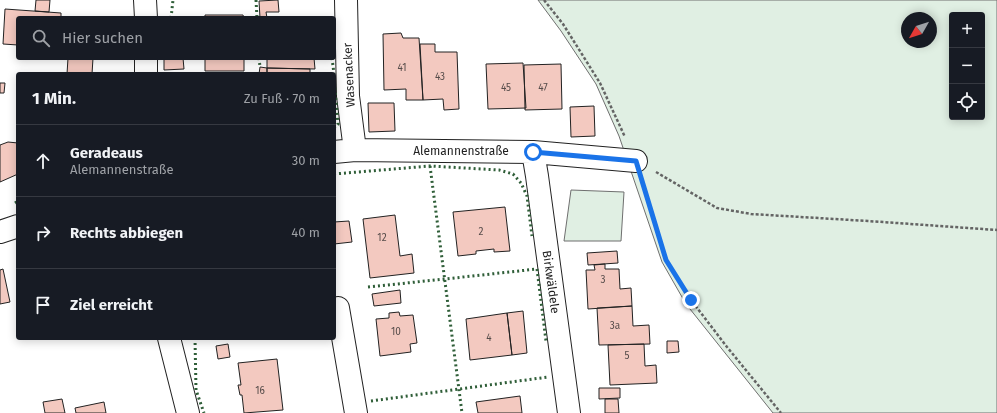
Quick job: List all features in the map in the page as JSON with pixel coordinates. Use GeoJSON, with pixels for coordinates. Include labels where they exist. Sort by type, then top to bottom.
{"type":"FeatureCollection","features":[{"type":"Feature","properties":{"kind":"street"},"geometry":{"type":"LineString","coordinates":[[146,0],[146,16]]}},
{"type":"Feature","properties":{"kind":"street","name":"Wasenacker"},"geometry":{"type":"LineString","coordinates":[[345,151],[348,96],[346,0]]}},
{"type":"Feature","properties":{"kind":"street"},"geometry":{"type":"LineString","coordinates":[[146,60],[146,72]]}},
{"type":"Feature","properties":{"kind":"street","name":"Alemannenstraße"},"geometry":{"type":"LineString","coordinates":[[345,151],[533,152],[636,161]]}},
{"type":"Feature","properties":{"kind":"street","name":"Birkwäldele"},"geometry":{"type":"LineString","coordinates":[[533,152],[569,413]]}},
{"type":"Feature","properties":{"kind":"street"},"geometry":{"type":"LineString","coordinates":[[0,232],[16,227]]}},
{"type":"Feature","properties":{"kind":"street"},"geometry":{"type":"LineString","coordinates":[[338,308],[356,413]]}},
{"type":"Feature","properties":{"kind":"street"},"geometry":{"type":"LineString","coordinates":[[170,340],[188,413]]}},
{"type":"Feature","properties":{"kind":"path"},"geometry":{"type":"LineString","coordinates":[[544,0],[563,24],[600,83],[636,161],[666,260],[691,300],[741,365],[781,413]]}},
{"type":"Feature","properties":{"kind":"path"},"geometry":{"type":"LineString","coordinates":[[636,161],[717,208],[751,214],[997,230]]}},
{"type":"Feature","properties":{"kind":"green space"},"geometry":{"type":"Polygon","coordinates":[[[538,0],[997,0],[997,413],[773,413],[686,304],[662,262],[619,136],[596,84],[561,31],[538,0]]]}},
{"type":"Feature","properties":{"kind":"green space"},"geometry":{"type":"Polygon","coordinates":[[[571,190],[624,192],[621,241],[564,241],[571,190]]]}},
{"type":"Feature","properties":{"kind":"building"},"geometry":{"type":"Polygon","coordinates":[[[36,0],[50,0],[49,12],[35,11],[36,0]]]}},
{"type":"Feature","properties":{"kind":"building"},"geometry":{"type":"Polygon","coordinates":[[[278,0],[279,12],[266,12],[267,16],[260,16],[259,1],[278,0]]]}},
{"type":"Feature","properties":{"kind":"building"},"geometry":{"type":"Polygon","coordinates":[[[5,9],[61,13],[61,16],[16,16],[16,45],[3,44],[5,9]]]}},
{"type":"Feature","properties":{"kind":"building"},"geometry":{"type":"Polygon","coordinates":[[[205,15],[243,16],[205,16],[205,15]]]}},
{"type":"Feature","properties":{"kind":"building"},"geometry":{"type":"Polygon","coordinates":[[[401,33],[403,38],[419,38],[423,100],[406,100],[406,89],[384,90],[383,34],[401,33]]]}},
{"type":"Feature","properties":{"kind":"building"},"geometry":{"type":"Polygon","coordinates":[[[420,44],[435,44],[435,52],[457,52],[459,109],[444,110],[443,99],[423,100],[420,44]]]}},
{"type":"Feature","properties":{"kind":"building"},"geometry":{"type":"Polygon","coordinates":[[[68,60],[93,60],[92,72],[67,72],[68,60]]]}},
{"type":"Feature","properties":{"kind":"building"},"geometry":{"type":"Polygon","coordinates":[[[164,60],[183,60],[184,69],[164,70],[164,60]]]}},
{"type":"Feature","properties":{"kind":"building"},"geometry":{"type":"Polygon","coordinates":[[[205,60],[244,60],[244,71],[205,71],[205,60]]]}},
{"type":"Feature","properties":{"kind":"building"},"geometry":{"type":"Polygon","coordinates":[[[267,60],[314,60],[315,69],[267,68],[267,60]]]}},
{"type":"Feature","properties":{"kind":"building"},"geometry":{"type":"Polygon","coordinates":[[[523,63],[526,108],[488,109],[486,64],[523,63]]]}},
{"type":"Feature","properties":{"kind":"building"},"geometry":{"type":"Polygon","coordinates":[[[561,64],[562,109],[525,110],[524,65],[561,64]]]}},
{"type":"Feature","properties":{"kind":"building"},"geometry":{"type":"Polygon","coordinates":[[[260,67],[267,68],[267,72],[259,72],[260,67]]]}},
{"type":"Feature","properties":{"kind":"building"},"geometry":{"type":"Polygon","coordinates":[[[267,68],[310,69],[310,72],[267,72],[267,68]]]}},
{"type":"Feature","properties":{"kind":"building"},"geometry":{"type":"Polygon","coordinates":[[[0,83],[5,83],[4,93],[0,93],[0,83]]]}},
{"type":"Feature","properties":{"kind":"building"},"geometry":{"type":"Polygon","coordinates":[[[368,103],[394,103],[395,131],[369,132],[368,103]]]}},
{"type":"Feature","properties":{"kind":"building"},"geometry":{"type":"Polygon","coordinates":[[[594,106],[595,136],[571,137],[570,107],[594,106]]]}},
{"type":"Feature","properties":{"kind":"building"},"geometry":{"type":"Polygon","coordinates":[[[8,142],[16,143],[16,175],[0,182],[0,145],[8,142]]]}},
{"type":"Feature","properties":{"kind":"building"},"geometry":{"type":"Polygon","coordinates":[[[505,207],[510,251],[494,252],[494,249],[476,251],[476,254],[458,256],[453,212],[505,207]]]}},
{"type":"Feature","properties":{"kind":"building"},"geometry":{"type":"Polygon","coordinates":[[[395,215],[400,256],[412,254],[414,273],[370,278],[363,219],[395,215]]]}},
{"type":"Feature","properties":{"kind":"building"},"geometry":{"type":"Polygon","coordinates":[[[349,221],[352,242],[336,244],[336,222],[349,221]]]}},
{"type":"Feature","properties":{"kind":"building"},"geometry":{"type":"Polygon","coordinates":[[[617,251],[618,263],[588,265],[587,253],[617,251]]]}},
{"type":"Feature","properties":{"kind":"building"},"geometry":{"type":"Polygon","coordinates":[[[605,264],[605,269],[619,269],[620,289],[631,288],[632,306],[588,309],[586,270],[595,270],[594,265],[605,264]]]}},
{"type":"Feature","properties":{"kind":"building"},"geometry":{"type":"Polygon","coordinates":[[[3,269],[10,302],[0,304],[0,270],[3,269]]]}},
{"type":"Feature","properties":{"kind":"building"},"geometry":{"type":"Polygon","coordinates":[[[400,290],[401,303],[374,306],[372,294],[400,290]]]}},
{"type":"Feature","properties":{"kind":"building"},"geometry":{"type":"Polygon","coordinates":[[[632,306],[633,326],[649,325],[650,344],[599,345],[597,308],[632,306]]]}},
{"type":"Feature","properties":{"kind":"building"},"geometry":{"type":"Polygon","coordinates":[[[523,311],[527,353],[512,355],[507,313],[523,311]]]}},
{"type":"Feature","properties":{"kind":"building"},"geometry":{"type":"Polygon","coordinates":[[[399,312],[400,316],[413,315],[417,343],[410,344],[411,352],[380,356],[376,319],[389,318],[389,313],[399,312]]]}},
{"type":"Feature","properties":{"kind":"building"},"geometry":{"type":"Polygon","coordinates":[[[507,313],[512,355],[470,360],[466,319],[507,313]]]}},
{"type":"Feature","properties":{"kind":"building"},"geometry":{"type":"Polygon","coordinates":[[[667,341],[678,341],[679,352],[667,353],[667,341]]]}},
{"type":"Feature","properties":{"kind":"building"},"geometry":{"type":"Polygon","coordinates":[[[228,344],[230,357],[218,359],[216,346],[228,344]]]}},
{"type":"Feature","properties":{"kind":"building"},"geometry":{"type":"Polygon","coordinates":[[[644,344],[645,366],[656,365],[657,383],[610,385],[608,345],[644,344]]]}},
{"type":"Feature","properties":{"kind":"building"},"geometry":{"type":"Polygon","coordinates":[[[277,359],[283,410],[244,413],[242,395],[240,395],[238,385],[241,385],[238,363],[277,359]]]}},
{"type":"Feature","properties":{"kind":"building"},"geometry":{"type":"Polygon","coordinates":[[[599,388],[620,388],[620,398],[599,399],[599,388]]]}},
{"type":"Feature","properties":{"kind":"building"},"geometry":{"type":"Polygon","coordinates":[[[520,396],[522,413],[478,413],[476,402],[520,396]]]}},
{"type":"Feature","properties":{"kind":"building"},"geometry":{"type":"Polygon","coordinates":[[[62,399],[65,413],[45,413],[43,402],[62,399]]]}},
{"type":"Feature","properties":{"kind":"building"},"geometry":{"type":"Polygon","coordinates":[[[605,399],[618,399],[619,413],[605,413],[605,399]]]}},
{"type":"Feature","properties":{"kind":"building"},"geometry":{"type":"Polygon","coordinates":[[[104,402],[106,413],[76,413],[75,408],[104,402]]]}},
{"type":"Feature","properties":{"kind":"hedge"},"geometry":{"type":"LineString","coordinates":[[171,16],[173,0]]}},
{"type":"Feature","properties":{"kind":"hedge"},"geometry":{"type":"LineString","coordinates":[[256,0],[257,16]]}},
{"type":"Feature","properties":{"kind":"hedge"},"geometry":{"type":"LineString","coordinates":[[259,60],[260,67]]}},
{"type":"Feature","properties":{"kind":"hedge"},"geometry":{"type":"LineString","coordinates":[[332,60],[334,72]]}},
{"type":"Feature","properties":{"kind":"hedge"},"geometry":{"type":"LineString","coordinates":[[336,101],[338,124],[336,126]]}},
{"type":"Feature","properties":{"kind":"hedge"},"geometry":{"type":"LineString","coordinates":[[430,166],[462,413]]}},
{"type":"Feature","properties":{"kind":"hedge"},"geometry":{"type":"LineString","coordinates":[[336,174],[430,166],[499,170],[513,174],[521,183],[527,196],[532,236]]}},
{"type":"Feature","properties":{"kind":"hedge"},"geometry":{"type":"LineString","coordinates":[[368,287],[537,269],[546,341]]}},
{"type":"Feature","properties":{"kind":"hedge"},"geometry":{"type":"LineString","coordinates":[[195,340],[196,390],[204,413]]}},
{"type":"Feature","properties":{"kind":"hedge"},"geometry":{"type":"LineString","coordinates":[[371,401],[548,377]]}},
{"type":"Feature","properties":{"kind":"route"},"geometry":{"type":"LineString","coordinates":[[533,152],[636,161],[666,260],[691,300]]}}]}
